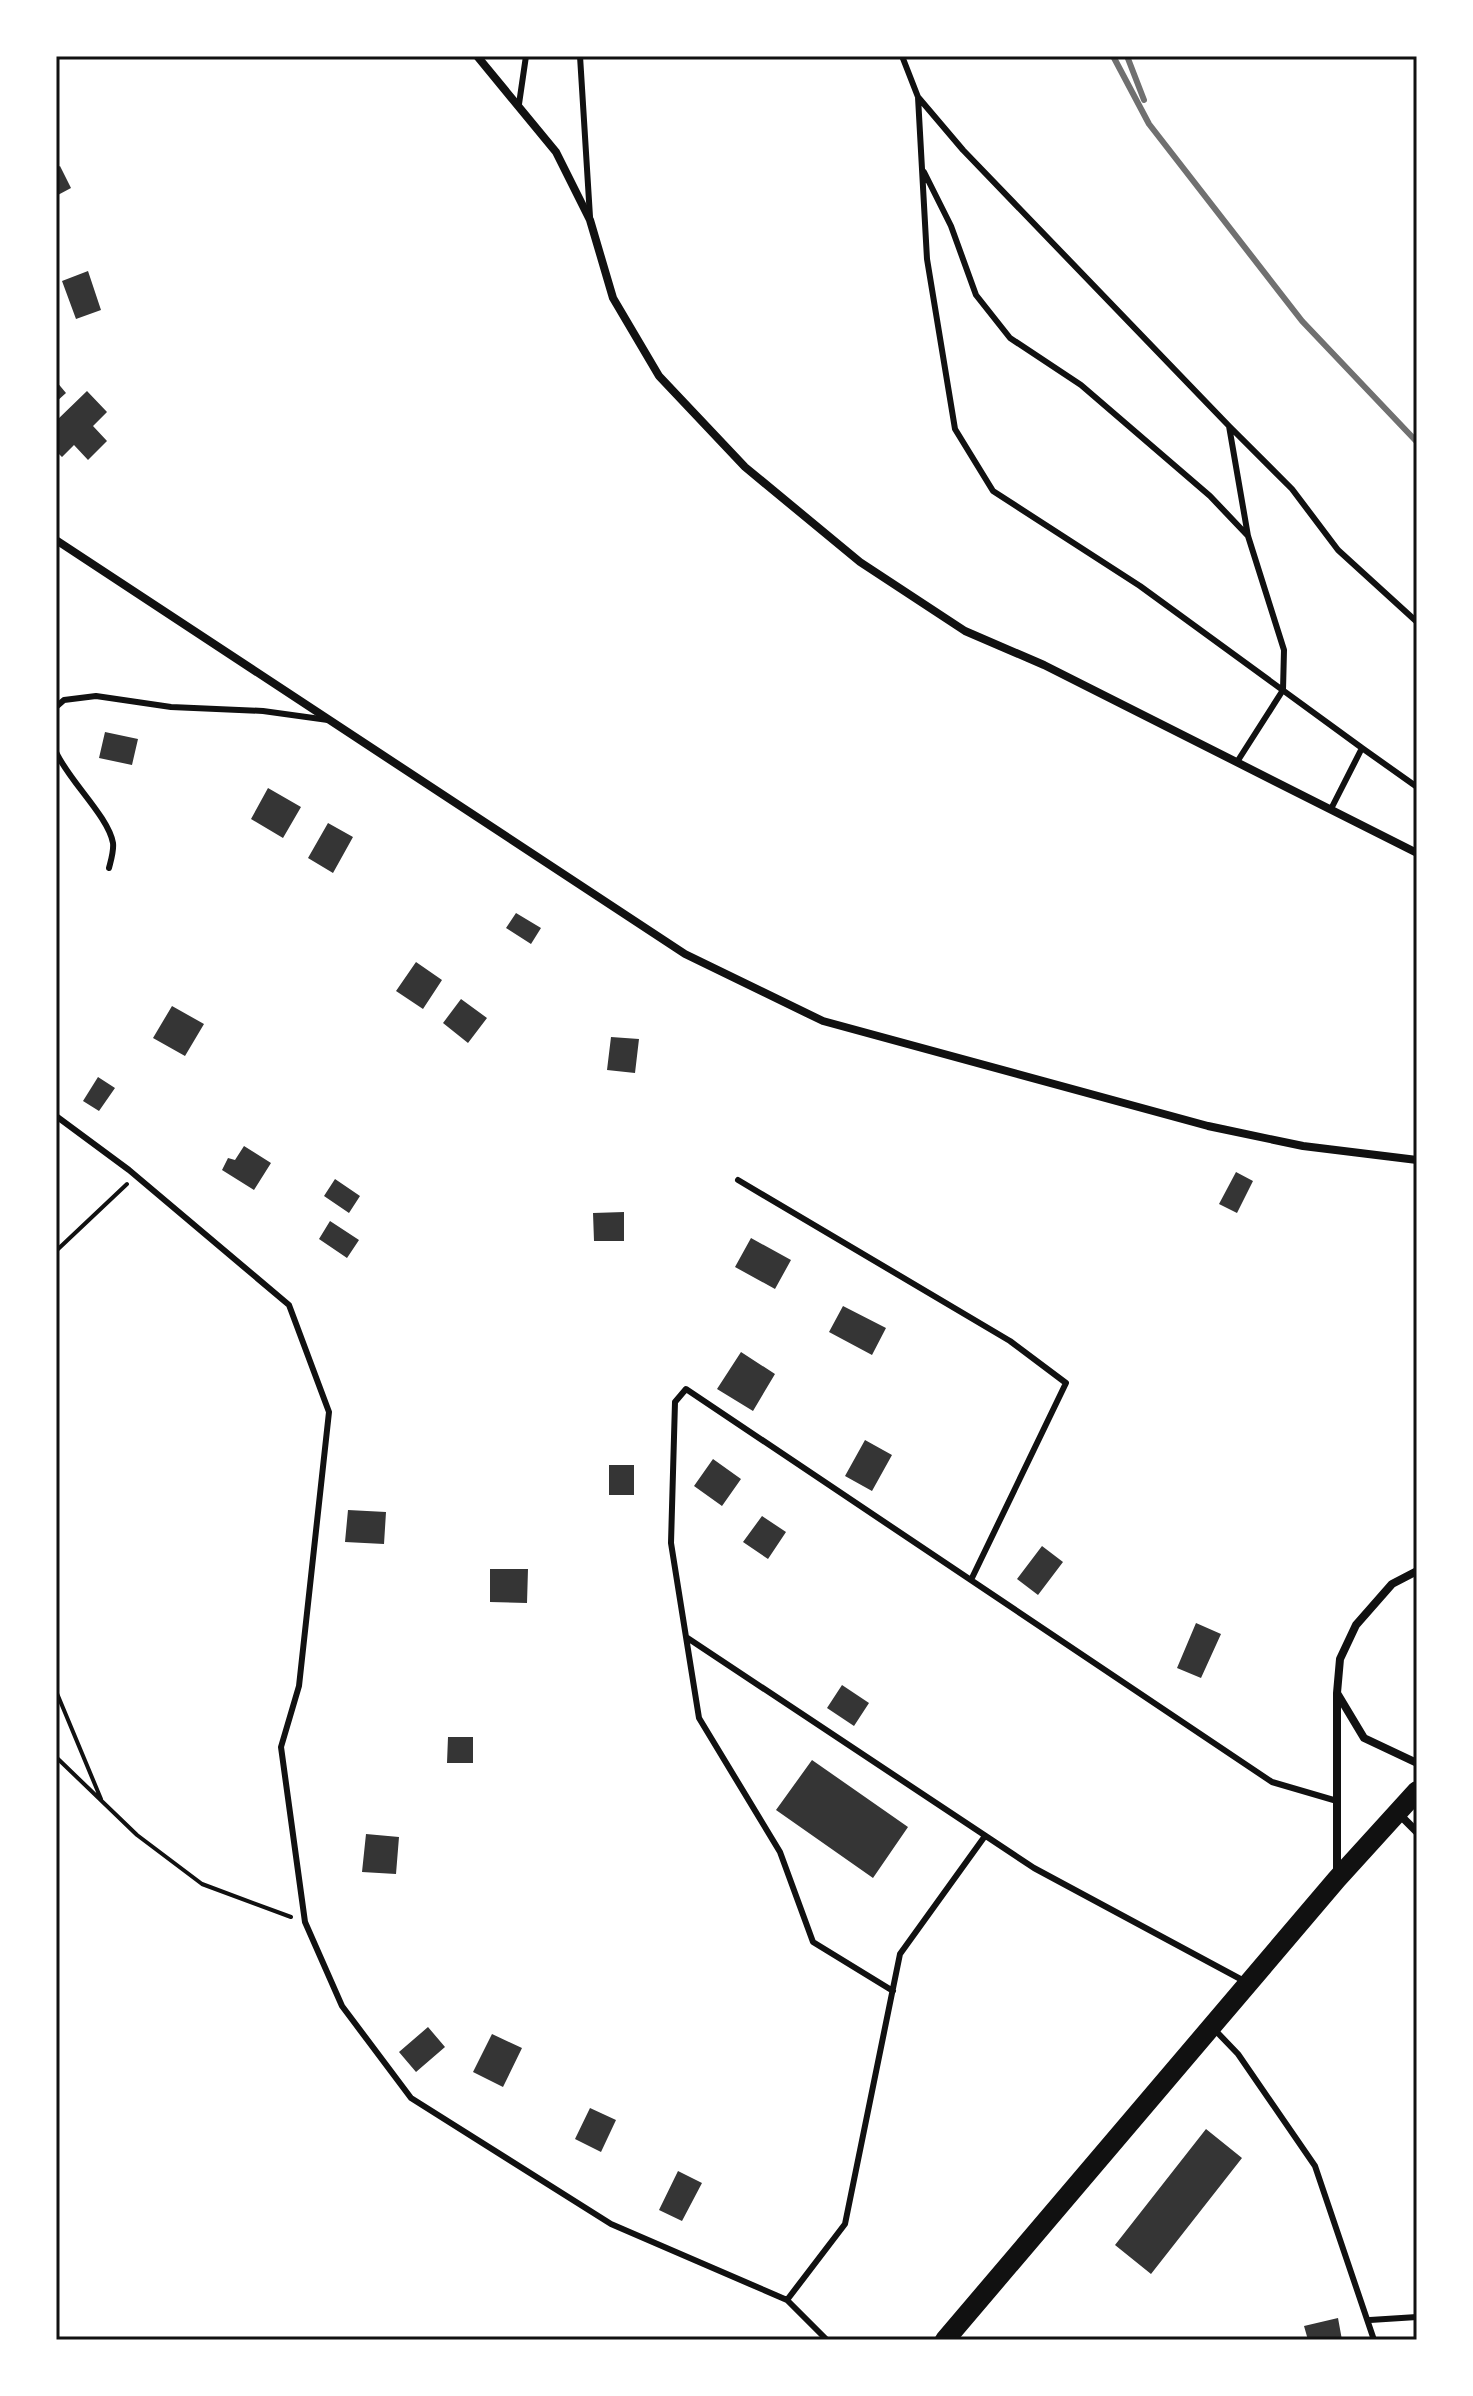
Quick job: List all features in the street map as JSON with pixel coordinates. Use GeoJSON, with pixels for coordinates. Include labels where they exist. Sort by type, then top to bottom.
{"type":"FeatureCollection","features":[{"type":"Feature","properties":{"kind":"main road"},"geometry":{"type":"LineString","coordinates":[[945,2340],[1337,1879],[1417,1791]]}},
{"type":"Feature","properties":{"kind":"street"},"geometry":{"type":"LineString","coordinates":[[477,56],[556,152],[590,220],[613,298],[659,376],[745,467],[860,562],[965,631],[1044,665],[1417,853]]}},
{"type":"Feature","properties":{"kind":"street"},"geometry":{"type":"LineString","coordinates":[[56,540],[685,954],[823,1021],[1208,1126],[1303,1146],[1417,1160]]}},
{"type":"Feature","properties":{"kind":"street"},"geometry":{"type":"LineString","coordinates":[[1337,1879],[1337,1693],[1340,1659],[1356,1625],[1392,1584],[1417,1571]]}},
{"type":"Feature","properties":{"kind":"street"},"geometry":{"type":"LineString","coordinates":[[1337,1693],[1364,1738],[1417,1763]]}},
{"type":"Feature","properties":{"kind":"street"},"geometry":{"type":"LineString","coordinates":[[1398,1812],[1417,1832]]}},
{"type":"Feature","properties":{"kind":"lane"},"geometry":{"type":"LineString","coordinates":[[519,104],[526,56]]}},
{"type":"Feature","properties":{"kind":"lane"},"geometry":{"type":"LineString","coordinates":[[580,56],[590,220]]}},
{"type":"Feature","properties":{"kind":"lane"},"geometry":{"type":"LineString","coordinates":[[902,56],[918,97],[927,259],[955,429],[993,491],[1140,586],[1417,787]]}},
{"type":"Feature","properties":{"kind":"lane"},"geometry":{"type":"LineString","coordinates":[[918,97],[1026,218],[1292,489],[1338,550],[1417,622]]}},
{"type":"Feature","properties":{"kind":"lane"},"geometry":{"type":"LineString","coordinates":[[922,167],[951,226],[976,295],[1010,338],[1081,385],[1210,496],[1248,536]]}},
{"type":"Feature","properties":{"kind":"lane"},"geometry":{"type":"LineString","coordinates":[[1229,426],[1248,536],[1284,650],[1283,690],[1237,762]]}},
{"type":"Feature","properties":{"kind":"lane"},"geometry":{"type":"LineString","coordinates":[[56,707],[64,700],[96,696],[171,707],[263,711],[328,720]]}},
{"type":"Feature","properties":{"kind":"lane"},"geometry":{"type":"LineString","coordinates":[[1331,809],[1362,748]]}},
{"type":"Feature","properties":{"kind":"lane"},"geometry":{"type":"LineString","coordinates":[[56,752],[65,771],[110,832],[114,846],[109,868]]}},
{"type":"Feature","properties":{"kind":"lane"},"geometry":{"type":"LineString","coordinates":[[56,1116],[136,1176],[289,1305],[329,1412],[299,1686],[281,1747],[305,1922],[342,2006],[411,2098],[611,2224],[787,2300],[827,2340]]}},
{"type":"Feature","properties":{"kind":"lane"},"geometry":{"type":"LineString","coordinates":[[738,1180],[1010,1341],[1066,1383],[971,1580]]}},
{"type":"Feature","properties":{"kind":"lane"},"geometry":{"type":"LineString","coordinates":[[893,1991],[813,1942],[780,1852],[699,1718],[671,1543],[675,1402],[686,1389],[1272,1782],[1337,1801]]}},
{"type":"Feature","properties":{"kind":"lane"},"geometry":{"type":"LineString","coordinates":[[686,1637],[1034,1868],[1248,1983]]}},
{"type":"Feature","properties":{"kind":"lane"},"geometry":{"type":"LineString","coordinates":[[787,2300],[845,2224],[900,1954],[985,1836]]}},
{"type":"Feature","properties":{"kind":"lane"},"geometry":{"type":"LineString","coordinates":[[1211,2027],[1238,2054],[1315,2166],[1370,2320],[1374,2340]]}},
{"type":"Feature","properties":{"kind":"lane"},"geometry":{"type":"LineString","coordinates":[[1370,2320],[1417,2317]]}},
{"type":"Feature","properties":{"kind":"path"},"geometry":{"type":"LineString","coordinates":[[56,1251],[136,1176]]}},
{"type":"Feature","properties":{"kind":"path"},"geometry":{"type":"LineString","coordinates":[[56,1691],[102,1801]]}},
{"type":"Feature","properties":{"kind":"path"},"geometry":{"type":"LineString","coordinates":[[56,1757],[137,1835],[202,1884],[305,1922]]}},
{"type":"Feature","properties":{"kind":"building"},"geometry":{"type":"Polygon","coordinates":[[[60,166],[71,188],[56,196],[56,168],[60,166]]]}},
{"type":"Feature","properties":{"kind":"building"},"geometry":{"type":"Polygon","coordinates":[[[88,271],[101,310],[76,319],[62,281],[88,271]]]}},
{"type":"Feature","properties":{"kind":"building"},"geometry":{"type":"Polygon","coordinates":[[[56,381],[66,393],[56,402],[56,381]]]}},
{"type":"Feature","properties":{"kind":"building"},"geometry":{"type":"Polygon","coordinates":[[[87,391],[107,412],[93,426],[107,441],[88,460],[74,445],[62,457],[56,451],[56,421],[87,391]]]}},
{"type":"Feature","properties":{"kind":"building"},"geometry":{"type":"Polygon","coordinates":[[[105,732],[138,739],[132,765],[99,758],[105,732]]]}},
{"type":"Feature","properties":{"kind":"building"},"geometry":{"type":"Polygon","coordinates":[[[268,788],[301,807],[283,838],[251,819],[268,788]]]}},
{"type":"Feature","properties":{"kind":"building"},"geometry":{"type":"Polygon","coordinates":[[[328,823],[353,837],[333,873],[308,858],[328,823]]]}},
{"type":"Feature","properties":{"kind":"building"},"geometry":{"type":"Polygon","coordinates":[[[516,913],[541,928],[531,944],[506,928],[516,913]]]}},
{"type":"Feature","properties":{"kind":"building"},"geometry":{"type":"Polygon","coordinates":[[[416,962],[442,980],[423,1009],[396,991],[416,962]]]}},
{"type":"Feature","properties":{"kind":"building"},"geometry":{"type":"Polygon","coordinates":[[[461,999],[487,1018],[468,1043],[443,1023],[461,999]]]}},
{"type":"Feature","properties":{"kind":"building"},"geometry":{"type":"Polygon","coordinates":[[[172,1006],[204,1024],[185,1056],[153,1038],[172,1006]]]}},
{"type":"Feature","properties":{"kind":"building"},"geometry":{"type":"Polygon","coordinates":[[[611,1037],[639,1039],[635,1073],[607,1070],[611,1037]]]}},
{"type":"Feature","properties":{"kind":"building"},"geometry":{"type":"Polygon","coordinates":[[[98,1077],[115,1088],[99,1111],[83,1101],[98,1077]]]}},
{"type":"Feature","properties":{"kind":"building"},"geometry":{"type":"Polygon","coordinates":[[[244,1146],[271,1163],[254,1190],[222,1170],[228,1158],[235,1160],[244,1146]]]}},
{"type":"Feature","properties":{"kind":"building"},"geometry":{"type":"Polygon","coordinates":[[[1236,1172],[1253,1181],[1237,1213],[1219,1204],[1236,1172]]]}},
{"type":"Feature","properties":{"kind":"building"},"geometry":{"type":"Polygon","coordinates":[[[335,1179],[360,1196],[349,1213],[324,1196],[335,1179]]]}},
{"type":"Feature","properties":{"kind":"building"},"geometry":{"type":"Polygon","coordinates":[[[624,1212],[624,1241],[594,1241],[593,1213],[624,1212]]]}},
{"type":"Feature","properties":{"kind":"building"},"geometry":{"type":"Polygon","coordinates":[[[330,1221],[359,1240],[347,1258],[319,1239],[330,1221]]]}},
{"type":"Feature","properties":{"kind":"building"},"geometry":{"type":"Polygon","coordinates":[[[751,1238],[791,1260],[775,1289],[735,1267],[751,1238]]]}},
{"type":"Feature","properties":{"kind":"building"},"geometry":{"type":"Polygon","coordinates":[[[843,1306],[886,1328],[872,1355],[829,1332],[843,1306]]]}},
{"type":"Feature","properties":{"kind":"building"},"geometry":{"type":"Polygon","coordinates":[[[741,1352],[775,1374],[753,1411],[717,1389],[741,1352]]]}},
{"type":"Feature","properties":{"kind":"building"},"geometry":{"type":"Polygon","coordinates":[[[865,1440],[892,1455],[872,1491],[845,1476],[865,1440]]]}},
{"type":"Feature","properties":{"kind":"building"},"geometry":{"type":"Polygon","coordinates":[[[713,1459],[741,1479],[722,1506],[694,1486],[713,1459]]]}},
{"type":"Feature","properties":{"kind":"building"},"geometry":{"type":"Polygon","coordinates":[[[609,1465],[634,1465],[634,1495],[609,1495],[609,1465]]]}},
{"type":"Feature","properties":{"kind":"building"},"geometry":{"type":"Polygon","coordinates":[[[348,1510],[386,1512],[384,1544],[345,1542],[348,1510]]]}},
{"type":"Feature","properties":{"kind":"building"},"geometry":{"type":"Polygon","coordinates":[[[762,1516],[786,1532],[768,1559],[743,1542],[762,1516]]]}},
{"type":"Feature","properties":{"kind":"building"},"geometry":{"type":"Polygon","coordinates":[[[1042,1546],[1063,1562],[1038,1595],[1017,1579],[1042,1546]]]}},
{"type":"Feature","properties":{"kind":"building"},"geometry":{"type":"Polygon","coordinates":[[[490,1569],[528,1569],[527,1603],[490,1602],[490,1569]]]}},
{"type":"Feature","properties":{"kind":"building"},"geometry":{"type":"Polygon","coordinates":[[[1196,1623],[1221,1634],[1201,1678],[1177,1668],[1196,1623]]]}},
{"type":"Feature","properties":{"kind":"building"},"geometry":{"type":"Polygon","coordinates":[[[842,1685],[869,1703],[854,1726],[827,1708],[842,1685]]]}},
{"type":"Feature","properties":{"kind":"building"},"geometry":{"type":"Polygon","coordinates":[[[448,1737],[473,1737],[473,1763],[447,1763],[448,1737]]]}},
{"type":"Feature","properties":{"kind":"building"},"geometry":{"type":"Polygon","coordinates":[[[812,1760],[908,1827],[873,1878],[776,1810],[812,1760]]]}},
{"type":"Feature","properties":{"kind":"building"},"geometry":{"type":"Polygon","coordinates":[[[366,1834],[399,1837],[396,1874],[362,1872],[366,1834]]]}},
{"type":"Feature","properties":{"kind":"building"},"geometry":{"type":"Polygon","coordinates":[[[428,2027],[445,2047],[416,2072],[399,2052],[428,2027]]]}},
{"type":"Feature","properties":{"kind":"building"},"geometry":{"type":"Polygon","coordinates":[[[492,2034],[522,2048],[503,2087],[473,2072],[492,2034]]]}},
{"type":"Feature","properties":{"kind":"building"},"geometry":{"type":"Polygon","coordinates":[[[590,2108],[616,2120],[601,2152],[575,2139],[590,2108]]]}},
{"type":"Feature","properties":{"kind":"building"},"geometry":{"type":"Polygon","coordinates":[[[1206,2129],[1242,2158],[1151,2274],[1115,2245],[1206,2129]]]}},
{"type":"Feature","properties":{"kind":"building"},"geometry":{"type":"Polygon","coordinates":[[[678,2171],[702,2183],[682,2221],[659,2210],[678,2171]]]}},
{"type":"Feature","properties":{"kind":"building"},"geometry":{"type":"Polygon","coordinates":[[[1338,2318],[1342,2340],[1308,2340],[1304,2326],[1338,2318]]]}},
{"type":"Feature","properties":{"kind":"railway"},"geometry":{"type":"LineString","coordinates":[[1113,56],[1149,124],[1302,321],[1417,442]]}},
{"type":"Feature","properties":{"kind":"railway"},"geometry":{"type":"LineString","coordinates":[[1127,56],[1144,100]]}}]}
